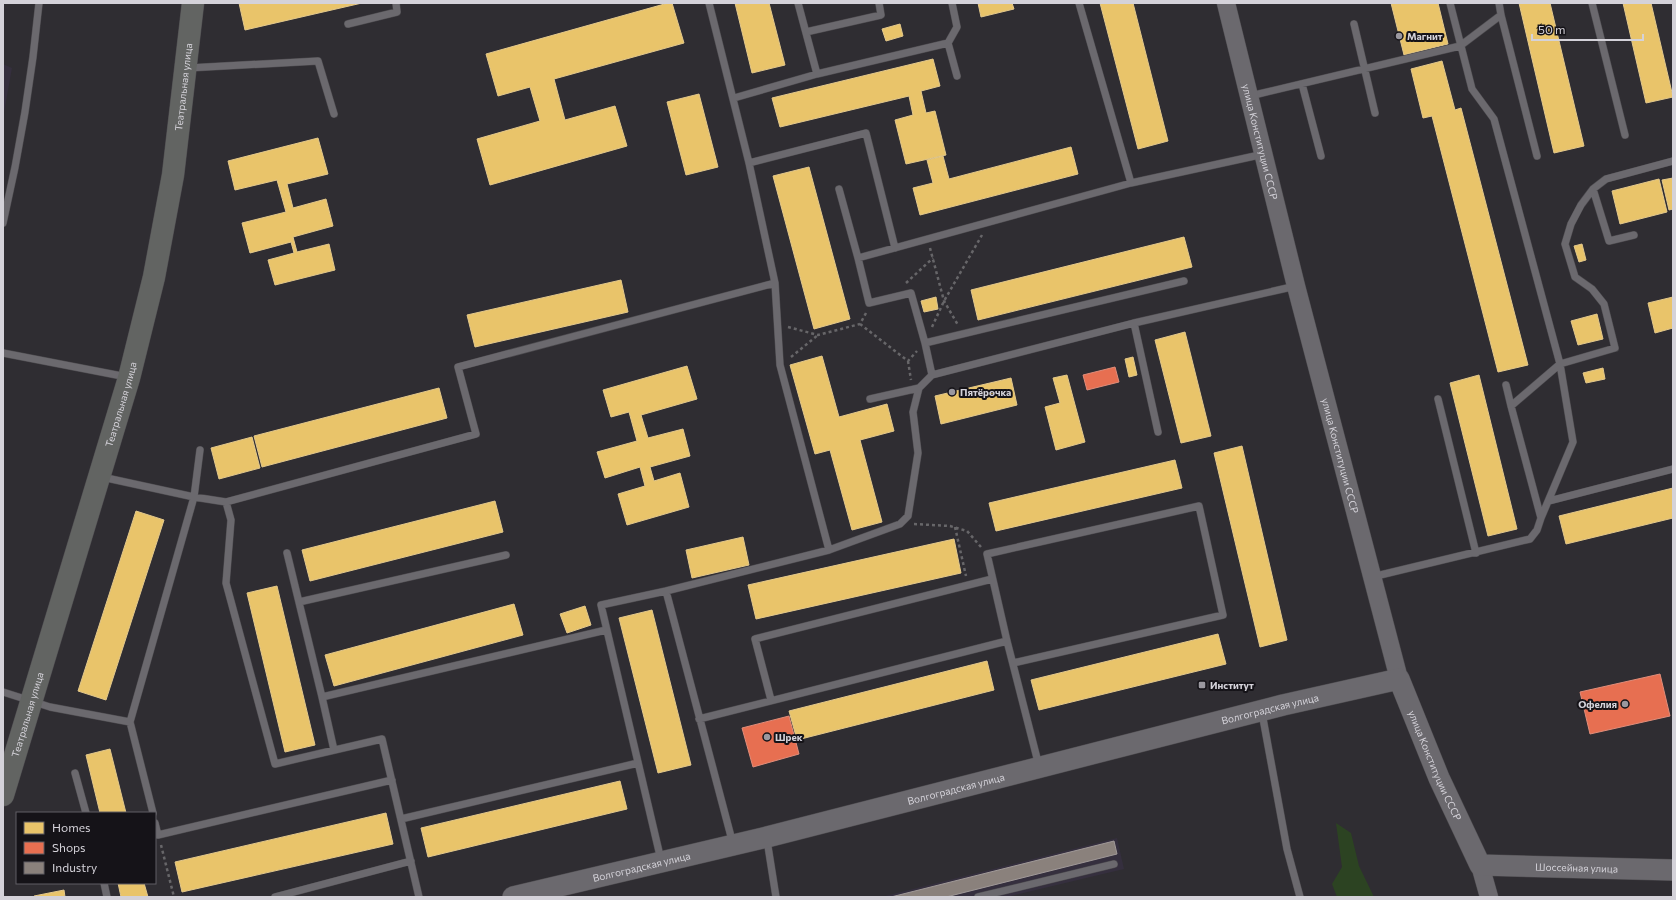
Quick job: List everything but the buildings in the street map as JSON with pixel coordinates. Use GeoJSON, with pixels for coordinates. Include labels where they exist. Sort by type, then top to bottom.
{"type":"FeatureCollection","features":[{"type":"Feature","properties":{"kind":"main road","name":"Театральная улица"},"geometry":{"type":"LineString","coordinates":[[3,795],[33,701],[129,378],[154,277],[173,175],[193,3]]}},
{"type":"Feature","properties":{"kind":"main road","name":"Волгоградская улица"},"geometry":{"type":"LineString","coordinates":[[513,897],[767,838],[1261,711],[1399,679]]}},
{"type":"Feature","properties":{"kind":"main road","name":"улица Конституции СССР"},"geometry":{"type":"LineString","coordinates":[[1399,679],[1439,778],[1480,865]]}},
{"type":"Feature","properties":{"kind":"main road","name":"Шоссейная улица"},"geometry":{"type":"LineString","coordinates":[[1480,865],[1673,870]]}},
{"type":"Feature","properties":{"kind":"street","name":"улица Конституции СССР"},"geometry":{"type":"LineString","coordinates":[[1226,3],[1296,286],[1399,679]]}},
{"type":"Feature","properties":{"kind":"street","name":"улица Конституции СССР"},"geometry":{"type":"LineString","coordinates":[[1480,865],[1489,897]]}},
{"type":"Feature","properties":{"kind":"lane"},"geometry":{"type":"LineString","coordinates":[[3,223],[16,166],[34,58],[39,3]]}},
{"type":"Feature","properties":{"kind":"lane"},"geometry":{"type":"LineString","coordinates":[[348,24],[398,12],[396,3]]}},
{"type":"Feature","properties":{"kind":"lane"},"geometry":{"type":"LineString","coordinates":[[709,3],[734,98],[775,283],[780,365],[829,550]]}},
{"type":"Feature","properties":{"kind":"lane"},"geometry":{"type":"LineString","coordinates":[[798,3],[817,74]]}},
{"type":"Feature","properties":{"kind":"lane"},"geometry":{"type":"LineString","coordinates":[[806,32],[881,15],[878,3]]}},
{"type":"Feature","properties":{"kind":"lane"},"geometry":{"type":"LineString","coordinates":[[952,3],[957,27],[948,43],[957,76]]}},
{"type":"Feature","properties":{"kind":"lane"},"geometry":{"type":"LineString","coordinates":[[1079,3],[1131,183]]}},
{"type":"Feature","properties":{"kind":"lane"},"geometry":{"type":"LineString","coordinates":[[1372,577],[1530,539],[1537,530],[1573,442],[1560,364],[1494,119],[1472,89],[1450,3]]}},
{"type":"Feature","properties":{"kind":"lane"},"geometry":{"type":"LineString","coordinates":[[1499,3],[1537,156]]}},
{"type":"Feature","properties":{"kind":"lane"},"geometry":{"type":"LineString","coordinates":[[1592,3],[1625,135]]}},
{"type":"Feature","properties":{"kind":"lane"},"geometry":{"type":"LineString","coordinates":[[1250,96],[1460,46],[1502,15]]}},
{"type":"Feature","properties":{"kind":"lane"},"geometry":{"type":"LineString","coordinates":[[1354,24],[1375,113]]}},
{"type":"Feature","properties":{"kind":"lane"},"geometry":{"type":"LineString","coordinates":[[734,98],[817,74],[948,43]]}},
{"type":"Feature","properties":{"kind":"lane"},"geometry":{"type":"LineString","coordinates":[[186,68],[318,61],[334,114]]}},
{"type":"Feature","properties":{"kind":"lane"},"geometry":{"type":"LineString","coordinates":[[1302,84],[1321,156]]}},
{"type":"Feature","properties":{"kind":"lane"},"geometry":{"type":"LineString","coordinates":[[749,163],[866,133],[895,248]]}},
{"type":"Feature","properties":{"kind":"lane"},"geometry":{"type":"LineString","coordinates":[[858,258],[1131,183],[1264,154]]}},
{"type":"Feature","properties":{"kind":"lane"},"geometry":{"type":"LineString","coordinates":[[1511,406],[1560,364],[1616,348],[1604,304],[1592,289],[1575,277],[1564,244],[1571,224],[1581,205],[1593,189],[1606,179],[1673,161]]}},
{"type":"Feature","properties":{"kind":"lane"},"geometry":{"type":"LineString","coordinates":[[839,188],[869,303],[911,293],[932,375]]}},
{"type":"Feature","properties":{"kind":"lane"},"geometry":{"type":"LineString","coordinates":[[1593,189],[1609,241],[1634,235]]}},
{"type":"Feature","properties":{"kind":"lane"},"geometry":{"type":"LineString","coordinates":[[925,343],[1184,281]]}},
{"type":"Feature","properties":{"kind":"lane"},"geometry":{"type":"LineString","coordinates":[[100,476],[194,497],[226,502],[476,434],[458,367],[775,283]]}},
{"type":"Feature","properties":{"kind":"lane"},"geometry":{"type":"LineString","coordinates":[[870,399],[916,388],[932,375],[1134,323],[1296,286]]}},
{"type":"Feature","properties":{"kind":"lane"},"geometry":{"type":"LineString","coordinates":[[1134,323],[1158,432]]}},
{"type":"Feature","properties":{"kind":"lane"},"geometry":{"type":"LineString","coordinates":[[3,353],[129,378]]}},
{"type":"Feature","properties":{"kind":"lane"},"geometry":{"type":"LineString","coordinates":[[1506,385],[1541,518]]}},
{"type":"Feature","properties":{"kind":"lane"},"geometry":{"type":"LineString","coordinates":[[661,862],[600,605],[666,591],[829,550],[900,524],[908,516],[918,453],[913,412],[916,388]]}},
{"type":"Feature","properties":{"kind":"lane"},"geometry":{"type":"LineString","coordinates":[[1438,399],[1476,553]]}},
{"type":"Feature","properties":{"kind":"lane"},"geometry":{"type":"LineString","coordinates":[[153,812],[130,722],[194,497],[200,450]]}},
{"type":"Feature","properties":{"kind":"lane"},"geometry":{"type":"LineString","coordinates":[[1549,501],[1673,469]]}},
{"type":"Feature","properties":{"kind":"lane"},"geometry":{"type":"LineString","coordinates":[[226,502],[231,520],[226,583],[274,764],[382,739],[419,897]]}},
{"type":"Feature","properties":{"kind":"lane"},"geometry":{"type":"LineString","coordinates":[[1013,662],[1223,615],[1199,506],[986,554],[1007,641],[1040,768]]}},
{"type":"Feature","properties":{"kind":"lane"},"geometry":{"type":"LineString","coordinates":[[287,553],[334,750]]}},
{"type":"Feature","properties":{"kind":"lane"},"geometry":{"type":"LineString","coordinates":[[299,602],[506,555]]}},
{"type":"Feature","properties":{"kind":"lane"},"geometry":{"type":"LineString","coordinates":[[771,700],[755,639],[992,579]]}},
{"type":"Feature","properties":{"kind":"lane"},"geometry":{"type":"LineString","coordinates":[[666,591],[733,846]]}},
{"type":"Feature","properties":{"kind":"lane"},"geometry":{"type":"LineString","coordinates":[[322,697],[606,630]]}},
{"type":"Feature","properties":{"kind":"lane"},"geometry":{"type":"LineString","coordinates":[[699,719],[1007,641]]}},
{"type":"Feature","properties":{"kind":"lane"},"geometry":{"type":"LineString","coordinates":[[3,692],[50,707],[130,722]]}},
{"type":"Feature","properties":{"kind":"lane"},"geometry":{"type":"LineString","coordinates":[[1261,711],[1287,848],[1300,897]]}},
{"type":"Feature","properties":{"kind":"lane"},"geometry":{"type":"LineString","coordinates":[[401,819],[638,764]]}},
{"type":"Feature","properties":{"kind":"lane"},"geometry":{"type":"LineString","coordinates":[[75,773],[86,812]]}},
{"type":"Feature","properties":{"kind":"lane"},"geometry":{"type":"LineString","coordinates":[[156,827],[158,835],[392,780]]}},
{"type":"Feature","properties":{"kind":"lane"},"geometry":{"type":"LineString","coordinates":[[767,838],[776,897]]}},
{"type":"Feature","properties":{"kind":"lane"},"geometry":{"type":"LineString","coordinates":[[275,897],[411,861]]}},
{"type":"Feature","properties":{"kind":"lane"},"geometry":{"type":"LineString","coordinates":[[978,897],[1114,864]]}},
{"type":"Feature","properties":{"kind":"lane"},"geometry":{"type":"LineString","coordinates":[[104,884],[107,897]]}},
{"type":"Feature","properties":{"kind":"path"},"geometry":{"type":"LineString","coordinates":[[908,361],[925,343],[944,301],[990,222]]}},
{"type":"Feature","properties":{"kind":"path"},"geometry":{"type":"LineString","coordinates":[[928,239],[944,301],[950,314],[965,334]]}},
{"type":"Feature","properties":{"kind":"path"},"geometry":{"type":"LineString","coordinates":[[889,298],[933,258]]}},
{"type":"Feature","properties":{"kind":"path"},"geometry":{"type":"LineString","coordinates":[[860,324],[869,303]]}},
{"type":"Feature","properties":{"kind":"path"},"geometry":{"type":"LineString","coordinates":[[778,324],[818,335]]}},
{"type":"Feature","properties":{"kind":"path"},"geometry":{"type":"LineString","coordinates":[[780,365],[818,335],[860,324]]}},
{"type":"Feature","properties":{"kind":"path"},"geometry":{"type":"LineString","coordinates":[[860,324],[908,361],[916,388]]}},
{"type":"Feature","properties":{"kind":"path"},"geometry":{"type":"LineString","coordinates":[[900,524],[955,527],[967,530],[986,554]]}},
{"type":"Feature","properties":{"kind":"path"},"geometry":{"type":"LineString","coordinates":[[955,527],[968,585]]}},
{"type":"Feature","properties":{"kind":"path"},"geometry":{"type":"LineString","coordinates":[[158,835],[174,897]]}},
{"type":"Feature","properties":{"kind":"shaded area"},"geometry":{"type":"Polygon","coordinates":[[[3,64],[12,68],[3,118],[3,64]]]}},
{"type":"Feature","properties":{"kind":"shaded area"},"geometry":{"type":"Polygon","coordinates":[[[1117,838],[1124,869],[1007,897],[881,897],[1117,838]]]}},
{"type":"Feature","properties":{"kind":"green space"},"geometry":{"type":"Polygon","coordinates":[[[1336,823],[1351,833],[1359,866],[1374,897],[1337,897],[1332,884],[1342,867],[1336,823]]]}},
{"type":"Feature","properties":{"kind":"place","name":"Магнит"},"geometry":{"type":"Point","coordinates":[1399,36]}},
{"type":"Feature","properties":{"kind":"place","name":"Пятёрочка"},"geometry":{"type":"Point","coordinates":[952,392]}},
{"type":"Feature","properties":{"kind":"place","name":"Институт"},"geometry":{"type":"Point","coordinates":[1202,685]}},
{"type":"Feature","properties":{"kind":"place","name":"Офелия"},"geometry":{"type":"Point","coordinates":[1625,704]}},
{"type":"Feature","properties":{"kind":"place","name":"Шрек"},"geometry":{"type":"Point","coordinates":[767,737]}}]}
